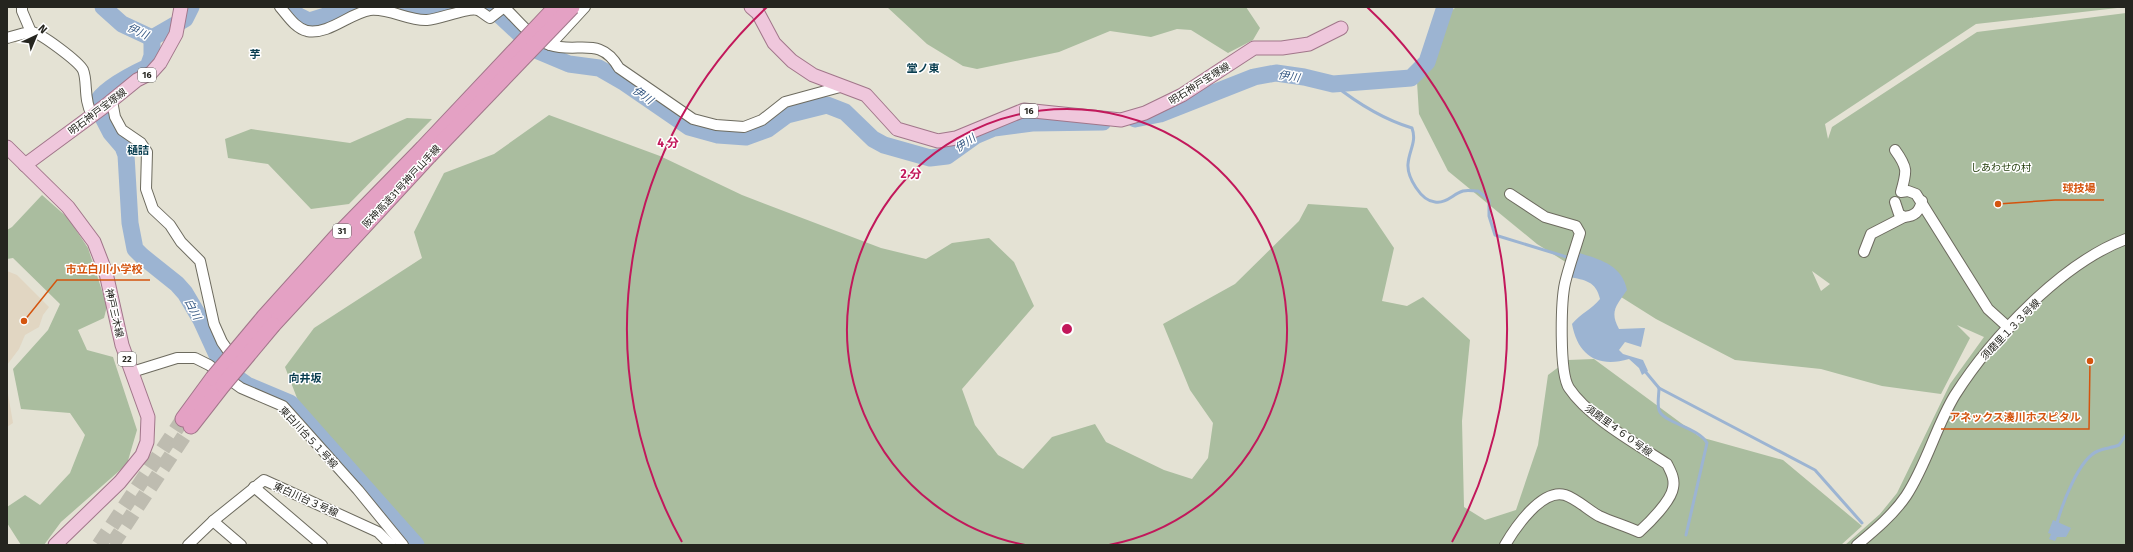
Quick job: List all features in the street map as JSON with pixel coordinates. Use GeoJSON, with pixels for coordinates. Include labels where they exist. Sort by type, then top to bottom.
{"type":"FeatureCollection","features":[{"type":"Feature","properties":{"kind":"highway","name":"阪神高速31号神戸山手線"},"geometry":{"type":"LineString","coordinates":[[425,152],[556,7]]}},
{"type":"Feature","properties":{"kind":"highway","name":"阪神高速31号神戸山手線"},"geometry":{"type":"LineString","coordinates":[[187,422],[222,381],[336,237],[425,152],[572,7]]}},
{"type":"Feature","properties":{"kind":"main road","name":"明石神戸宝塚線"},"geometry":{"type":"LineString","coordinates":[[751,7],[758,13],[774,43],[792,61],[813,75],[840,87],[866,95],[897,129],[938,141],[956,138],[1024,110],[1121,120],[1145,113],[1182,95],[1254,48],[1282,48],[1309,44],[1341,28]]}},
{"type":"Feature","properties":{"kind":"main road","name":"明石神戸宝塚線"},"geometry":{"type":"LineString","coordinates":[[25,165],[108,104],[137,80],[151,73],[160,63],[176,34],[180,10]]}},
{"type":"Feature","properties":{"kind":"main road"},"geometry":{"type":"LineString","coordinates":[[7,147],[25,165]]}},
{"type":"Feature","properties":{"kind":"main road","name":"神戸三木線"},"geometry":{"type":"LineString","coordinates":[[25,165],[68,207],[94,242],[106,273],[122,345],[148,417],[147,442],[142,455],[120,482],[55,545]]}},
{"type":"Feature","properties":{"kind":"street"},"geometry":{"type":"LineString","coordinates":[[22,7],[22,11],[31,32]]}},
{"type":"Feature","properties":{"kind":"street"},"geometry":{"type":"LineString","coordinates":[[280,7],[296,26],[308,31],[321,29],[369,10],[384,10],[425,20],[443,18],[466,10],[477,10],[490,18],[504,8],[539,40],[550,45],[598,48],[612,57],[619,68],[693,119],[716,125],[744,127],[762,120],[785,102],[840,87]]}},
{"type":"Feature","properties":{"kind":"street"},"geometry":{"type":"LineString","coordinates":[[550,45],[585,7]]}},
{"type":"Feature","properties":{"kind":"street"},"geometry":{"type":"LineString","coordinates":[[7,38],[31,32],[41,34],[83,70],[87,107],[92,115]]}},
{"type":"Feature","properties":{"kind":"street"},"geometry":{"type":"LineString","coordinates":[[108,104],[122,130],[141,143],[147,152],[146,190],[153,209],[170,225],[181,242],[200,261],[214,324],[222,342],[240,368],[222,381]]}},
{"type":"Feature","properties":{"kind":"street"},"geometry":{"type":"LineString","coordinates":[[1895,150],[1906,166],[1907,174],[1898,196],[1899,214],[1904,218]]}},
{"type":"Feature","properties":{"kind":"street"},"geometry":{"type":"LineString","coordinates":[[1898,196],[1908,191],[1916,194],[1922,201],[1988,309],[2009,328]]}},
{"type":"Feature","properties":{"kind":"street","name":"須磨里４６０号線"},"geometry":{"type":"LineString","coordinates":[[1505,545],[1512,533],[1540,501],[1550,495],[1564,495],[1600,516],[1639,532],[1654,519],[1673,489],[1673,476],[1667,464],[1597,416],[1581,402],[1568,386],[1564,371],[1562,300],[1570,265],[1580,233],[1576,226],[1545,217],[1510,194]]}},
{"type":"Feature","properties":{"kind":"street"},"geometry":{"type":"LineString","coordinates":[[1864,252],[1871,234],[1904,218],[1913,216],[1919,210],[1922,201]]}},
{"type":"Feature","properties":{"kind":"street","name":"須磨里１３３号線"},"geometry":{"type":"LineString","coordinates":[[1857,545],[1889,517],[1906,495],[1955,396],[1984,354],[2058,280],[2079,263],[2126,239]]}},
{"type":"Feature","properties":{"kind":"street","name":"東白川台５１号線"},"geometry":{"type":"LineString","coordinates":[[132,372],[177,358],[195,358],[222,381],[283,406],[352,484],[403,545]]}},
{"type":"Feature","properties":{"kind":"street","name":"東白川台３号線"},"geometry":{"type":"LineString","coordinates":[[188,545],[213,521],[264,480],[378,532],[391,545]]}},
{"type":"Feature","properties":{"kind":"street"},"geometry":{"type":"LineString","coordinates":[[254,487],[322,545]]}},
{"type":"Feature","properties":{"kind":"street"},"geometry":{"type":"LineString","coordinates":[[213,521],[241,545]]}},
{"type":"Feature","properties":{"kind":"shaded area"},"geometry":{"type":"Polygon","coordinates":[[[7,271],[17,275],[49,307],[43,315],[39,327],[25,335],[19,349],[7,365],[7,271]]]}},
{"type":"Feature","properties":{"kind":"shaded area"},"geometry":{"type":"Polygon","coordinates":[[[7,388],[13,423],[7,427],[7,388]]]}},
{"type":"Feature","properties":{"kind":"green space"},"geometry":{"type":"Polygon","coordinates":[[[887,7],[1246,7],[1260,28],[1253,40],[1228,53],[1191,30],[1177,29],[1151,37],[1110,31],[1059,52],[977,69],[963,66],[927,44],[887,7]]]}},
{"type":"Feature","properties":{"kind":"green space","name":"しあわせの村"},"geometry":{"type":"Polygon","coordinates":[[[1456,7],[2126,7],[1976,24],[1825,124],[1828,139],[1832,127],[1977,32],[2126,13],[2126,545],[1845,545],[1880,514],[1897,493],[1950,384],[1984,337],[1957,325],[1970,338],[1941,394],[1882,386],[1821,369],[1735,360],[1656,319],[1537,244],[1448,171],[1419,114],[1416,66],[1440,21],[1456,7]],[[1812,271],[1821,291],[1830,284],[1812,271]]]}},
{"type":"Feature","properties":{"kind":"green space"},"geometry":{"type":"Polygon","coordinates":[[[549,115],[660,156],[742,195],[881,248],[926,259],[952,243],[989,238],[1014,262],[1034,306],[962,389],[975,425],[998,455],[1023,469],[1052,437],[1095,424],[1106,442],[1164,470],[1192,479],[1208,458],[1213,423],[1190,390],[1163,324],[1235,284],[1299,221],[1308,204],[1367,208],[1394,248],[1382,301],[1407,306],[1423,297],[1470,340],[1462,421],[1464,507],[1485,520],[1516,510],[1538,445],[1548,375],[1568,360],[1594,359],[1700,437],[1783,460],[1862,526],[1841,545],[425,545],[302,411],[285,367],[314,328],[422,258],[414,232],[444,173],[494,154],[549,115]]]}},
{"type":"Feature","properties":{"kind":"green space"},"geometry":{"type":"Polygon","coordinates":[[[407,118],[432,119],[349,204],[311,209],[268,164],[228,158],[225,139],[251,129],[350,143],[407,118]]]}},
{"type":"Feature","properties":{"kind":"green space"},"geometry":{"type":"Polygon","coordinates":[[[42,195],[68,218],[88,248],[107,306],[104,318],[78,330],[87,350],[113,357],[137,430],[127,464],[61,522],[44,545],[21,545],[7,523],[7,507],[25,495],[40,505],[70,473],[85,435],[70,413],[21,409],[13,369],[48,330],[60,304],[13,258],[7,259],[7,230],[12,227],[42,195]]]}},
{"type":"Feature","properties":{"kind":"water"},"geometry":{"type":"Polygon","coordinates":[[[1576,252],[1593,257],[1608,264],[1620,274],[1624,281],[1627,290],[1617,304],[1614,313],[1616,323],[1619,329],[1645,328],[1641,347],[1625,342],[1619,350],[1623,354],[1643,360],[1648,371],[1642,375],[1639,368],[1629,359],[1608,362],[1599,360],[1584,352],[1579,344],[1572,324],[1600,299],[1596,288],[1589,282],[1569,277],[1576,252]]]}},
{"type":"Feature","properties":{"kind":"water"},"geometry":{"type":"Polygon","coordinates":[[[2053,520],[2071,528],[2066,537],[2057,537],[2055,541],[2049,539],[2051,534],[2048,533],[2053,520]]]}},
{"type":"Feature","properties":{"kind":"waterway","name":"伊川"},"geometry":{"type":"LineString","coordinates":[[103,7],[122,24],[152,38]]}},
{"type":"Feature","properties":{"kind":"waterway","name":"伊川"},"geometry":{"type":"LineString","coordinates":[[152,38],[185,19],[191,7]]}},
{"type":"Feature","properties":{"kind":"waterway","name":"伊川"},"geometry":{"type":"LineString","coordinates":[[291,7],[297,15],[309,21],[354,7]]}},
{"type":"Feature","properties":{"kind":"waterway","name":"伊川"},"geometry":{"type":"LineString","coordinates":[[408,7],[431,11],[446,7]]}},
{"type":"Feature","properties":{"kind":"waterway","name":"伊川"},"geometry":{"type":"LineString","coordinates":[[491,7],[538,51],[569,64],[599,68],[625,83],[689,127],[718,135],[746,137],[768,129],[787,115],[827,105],[845,112],[873,139],[884,145],[930,158],[947,156],[975,136],[994,128],[1032,123],[1103,122]]}},
{"type":"Feature","properties":{"kind":"waterway","name":"伊川"},"geometry":{"type":"LineString","coordinates":[[1135,119],[1160,114],[1254,77],[1276,73],[1304,77],[1333,84],[1411,78],[1427,62],[1445,7]]}},
{"type":"Feature","properties":{"kind":"waterway","name":"白川"},"geometry":{"type":"LineString","coordinates":[[152,38],[152,56],[148,67],[111,88],[99,98],[96,104],[111,133],[123,147],[126,155],[130,223],[135,249],[177,284],[185,293],[201,320],[223,368],[247,385],[290,403],[416,545]]}},
{"type":"Feature","properties":{"kind":"waterway"},"geometry":{"type":"LineString","coordinates":[[1333,84],[1370,110],[1390,120],[1412,128],[1414,138],[1408,169],[1416,188],[1430,201],[1443,202],[1463,191],[1478,191],[1489,200],[1489,216],[1495,235],[1570,258]]}},
{"type":"Feature","properties":{"kind":"waterway"},"geometry":{"type":"LineString","coordinates":[[1644,370],[1659,388],[1658,408],[1662,414],[1696,433],[1707,443],[1686,535]]}},
{"type":"Feature","properties":{"kind":"waterway"},"geometry":{"type":"LineString","coordinates":[[1659,388],[1815,470],[1862,523]]}},
{"type":"Feature","properties":{"kind":"waterway"},"geometry":{"type":"LineString","coordinates":[[2057,523],[2072,483],[2084,463],[2091,455],[2098,451],[2119,445],[2126,435]]}},
{"type":"Feature","properties":{"kind":"tunnel"},"geometry":{"type":"LineString","coordinates":[[99,545],[183,419]]}},
{"type":"Feature","properties":{"kind":"tunnel"},"geometry":{"type":"LineString","coordinates":[[112,545],[184,436]]}},
{"type":"Feature","properties":{"kind":"place","name":"球技場"},"geometry":{"type":"Point","coordinates":[1998,204]}},
{"type":"Feature","properties":{"kind":"place","name":"市立白川小学校"},"geometry":{"type":"Point","coordinates":[24,321]}},
{"type":"Feature","properties":{"kind":"place","name":"アネックス湊川ホスピタル"},"geometry":{"type":"Point","coordinates":[2090,361]}},
{"type":"Feature","properties":{"kind":"district","name":"芋"},"geometry":{"type":"Point","coordinates":[255,54]}},
{"type":"Feature","properties":{"kind":"district","name":"堂ノ東"},"geometry":{"type":"Point","coordinates":[923,68]}},
{"type":"Feature","properties":{"kind":"district","name":"樋詰"},"geometry":{"type":"Point","coordinates":[138,150]}},
{"type":"Feature","properties":{"kind":"district","name":"向井坂"},"geometry":{"type":"Point","coordinates":[305,378]}}]}
